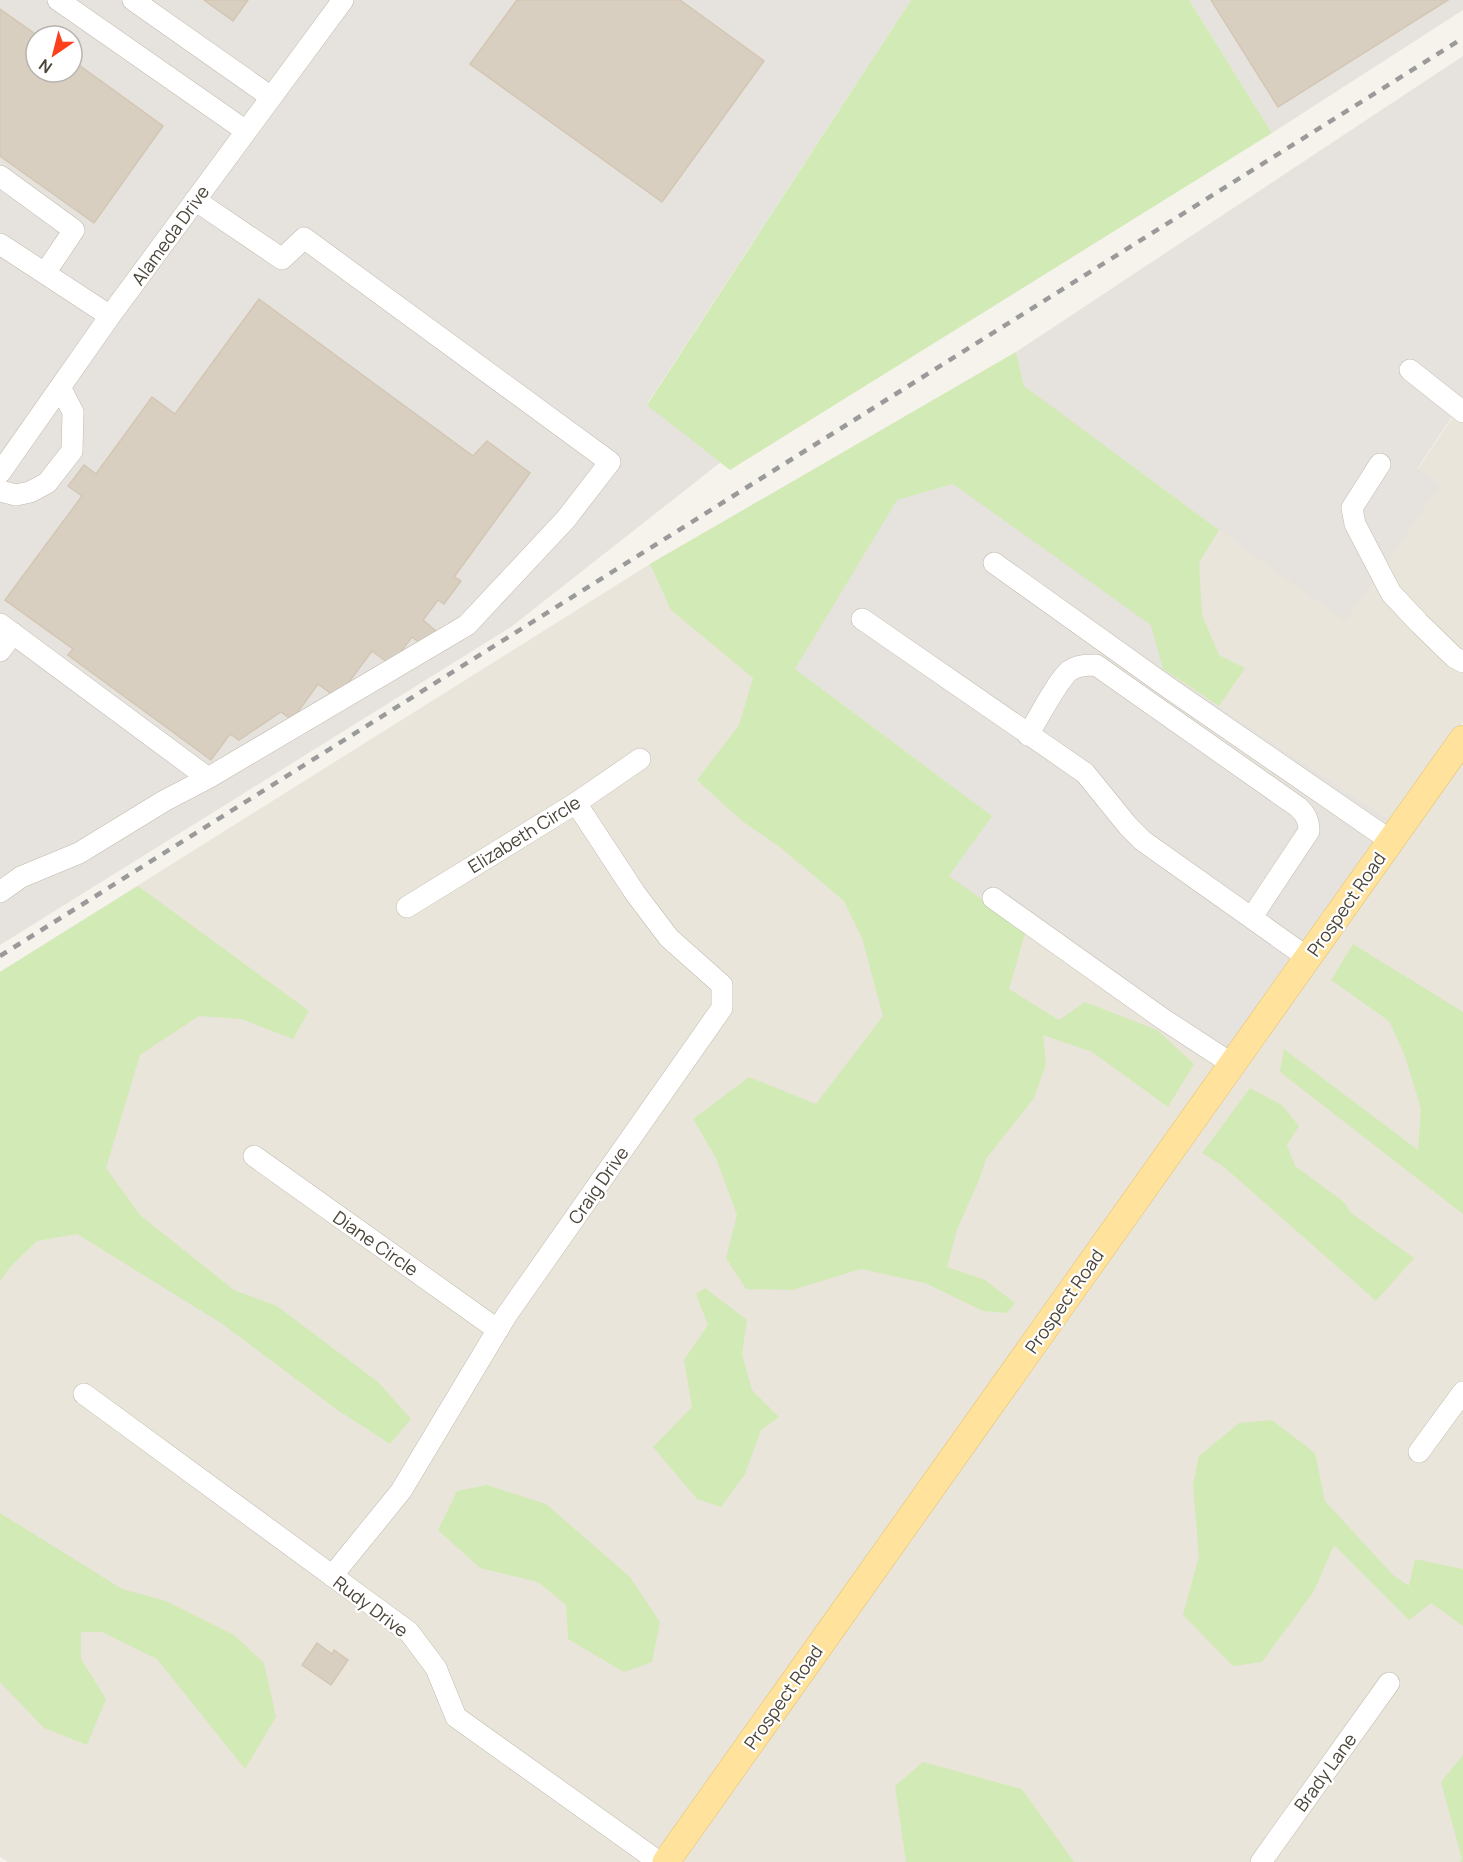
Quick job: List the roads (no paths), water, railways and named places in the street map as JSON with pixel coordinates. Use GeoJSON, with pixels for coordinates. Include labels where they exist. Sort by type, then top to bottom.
{"type":"FeatureCollection","features":[{"type":"Feature","properties":{"kind":"main road","name":"Prospect Road"},"geometry":{"type":"LineString","coordinates":[[666,1862],[1463,739]]}},
{"type":"Feature","properties":{"kind":"street"},"geometry":{"type":"LineString","coordinates":[[58,0],[246,131]]}},
{"type":"Feature","properties":{"kind":"street"},"geometry":{"type":"LineString","coordinates":[[133,0],[272,97]]}},
{"type":"Feature","properties":{"kind":"street","name":"Alameda Drive"},"geometry":{"type":"LineString","coordinates":[[2,467],[110,316],[343,0]]}},
{"type":"Feature","properties":{"kind":"street"},"geometry":{"type":"LineString","coordinates":[[0,176],[74,230],[45,273]]}},
{"type":"Feature","properties":{"kind":"street"},"geometry":{"type":"LineString","coordinates":[[0,892],[21,877],[79,854],[164,801],[208,778],[467,626],[566,519],[610,462],[304,238],[282,259],[195,200]]}},
{"type":"Feature","properties":{"kind":"street"},"geometry":{"type":"LineString","coordinates":[[0,244],[110,316]]}},
{"type":"Feature","properties":{"kind":"street"},"geometry":{"type":"LineString","coordinates":[[1410,370],[1463,412]]}},
{"type":"Feature","properties":{"kind":"street"},"geometry":{"type":"LineString","coordinates":[[0,491],[16,495],[30,492],[47,483],[72,451],[73,412],[60,387]]}},
{"type":"Feature","properties":{"kind":"street"},"geometry":{"type":"LineString","coordinates":[[1380,464],[1352,508],[1355,524],[1391,593],[1454,657],[1463,662]]}},
{"type":"Feature","properties":{"kind":"street"},"geometry":{"type":"LineString","coordinates":[[994,563],[1391,841]]}},
{"type":"Feature","properties":{"kind":"street"},"geometry":{"type":"LineString","coordinates":[[862,619],[1085,773],[1143,841],[1308,958]]}},
{"type":"Feature","properties":{"kind":"street"},"geometry":{"type":"LineString","coordinates":[[0,651],[6,628],[208,778]]}},
{"type":"Feature","properties":{"kind":"street"},"geometry":{"type":"LineString","coordinates":[[1028,735],[1060,682],[1070,671],[1080,666],[1096,666],[1298,807],[1307,819],[1309,831],[1252,917]]}},
{"type":"Feature","properties":{"kind":"street","name":"Elizabeth Circle"},"geometry":{"type":"LineString","coordinates":[[407,907],[576,803],[640,759]]}},
{"type":"Feature","properties":{"kind":"street","name":"Craig Drive"},"geometry":{"type":"LineString","coordinates":[[332,1576],[401,1491],[498,1330],[722,1008],[722,985],[669,938],[635,893],[576,803]]}},
{"type":"Feature","properties":{"kind":"street"},"geometry":{"type":"LineString","coordinates":[[993,898],[1162,1019],[1232,1064]]}},
{"type":"Feature","properties":{"kind":"street","name":"Diane Circle"},"geometry":{"type":"LineString","coordinates":[[254,1156],[498,1330]]}},
{"type":"Feature","properties":{"kind":"street"},"geometry":{"type":"LineString","coordinates":[[1419,1452],[1463,1392]]}},
{"type":"Feature","properties":{"kind":"street","name":"Rudy Drive"},"geometry":{"type":"LineString","coordinates":[[84,1394],[409,1632],[436,1668],[456,1717],[659,1862]]}},
{"type":"Feature","properties":{"kind":"street","name":"Brady Lane"},"geometry":{"type":"LineString","coordinates":[[1261,1862],[1389,1683]]}},
{"type":"Feature","properties":{"kind":"railway"},"geometry":{"type":"LineString","coordinates":[[0,956],[1463,38]]}}]}
